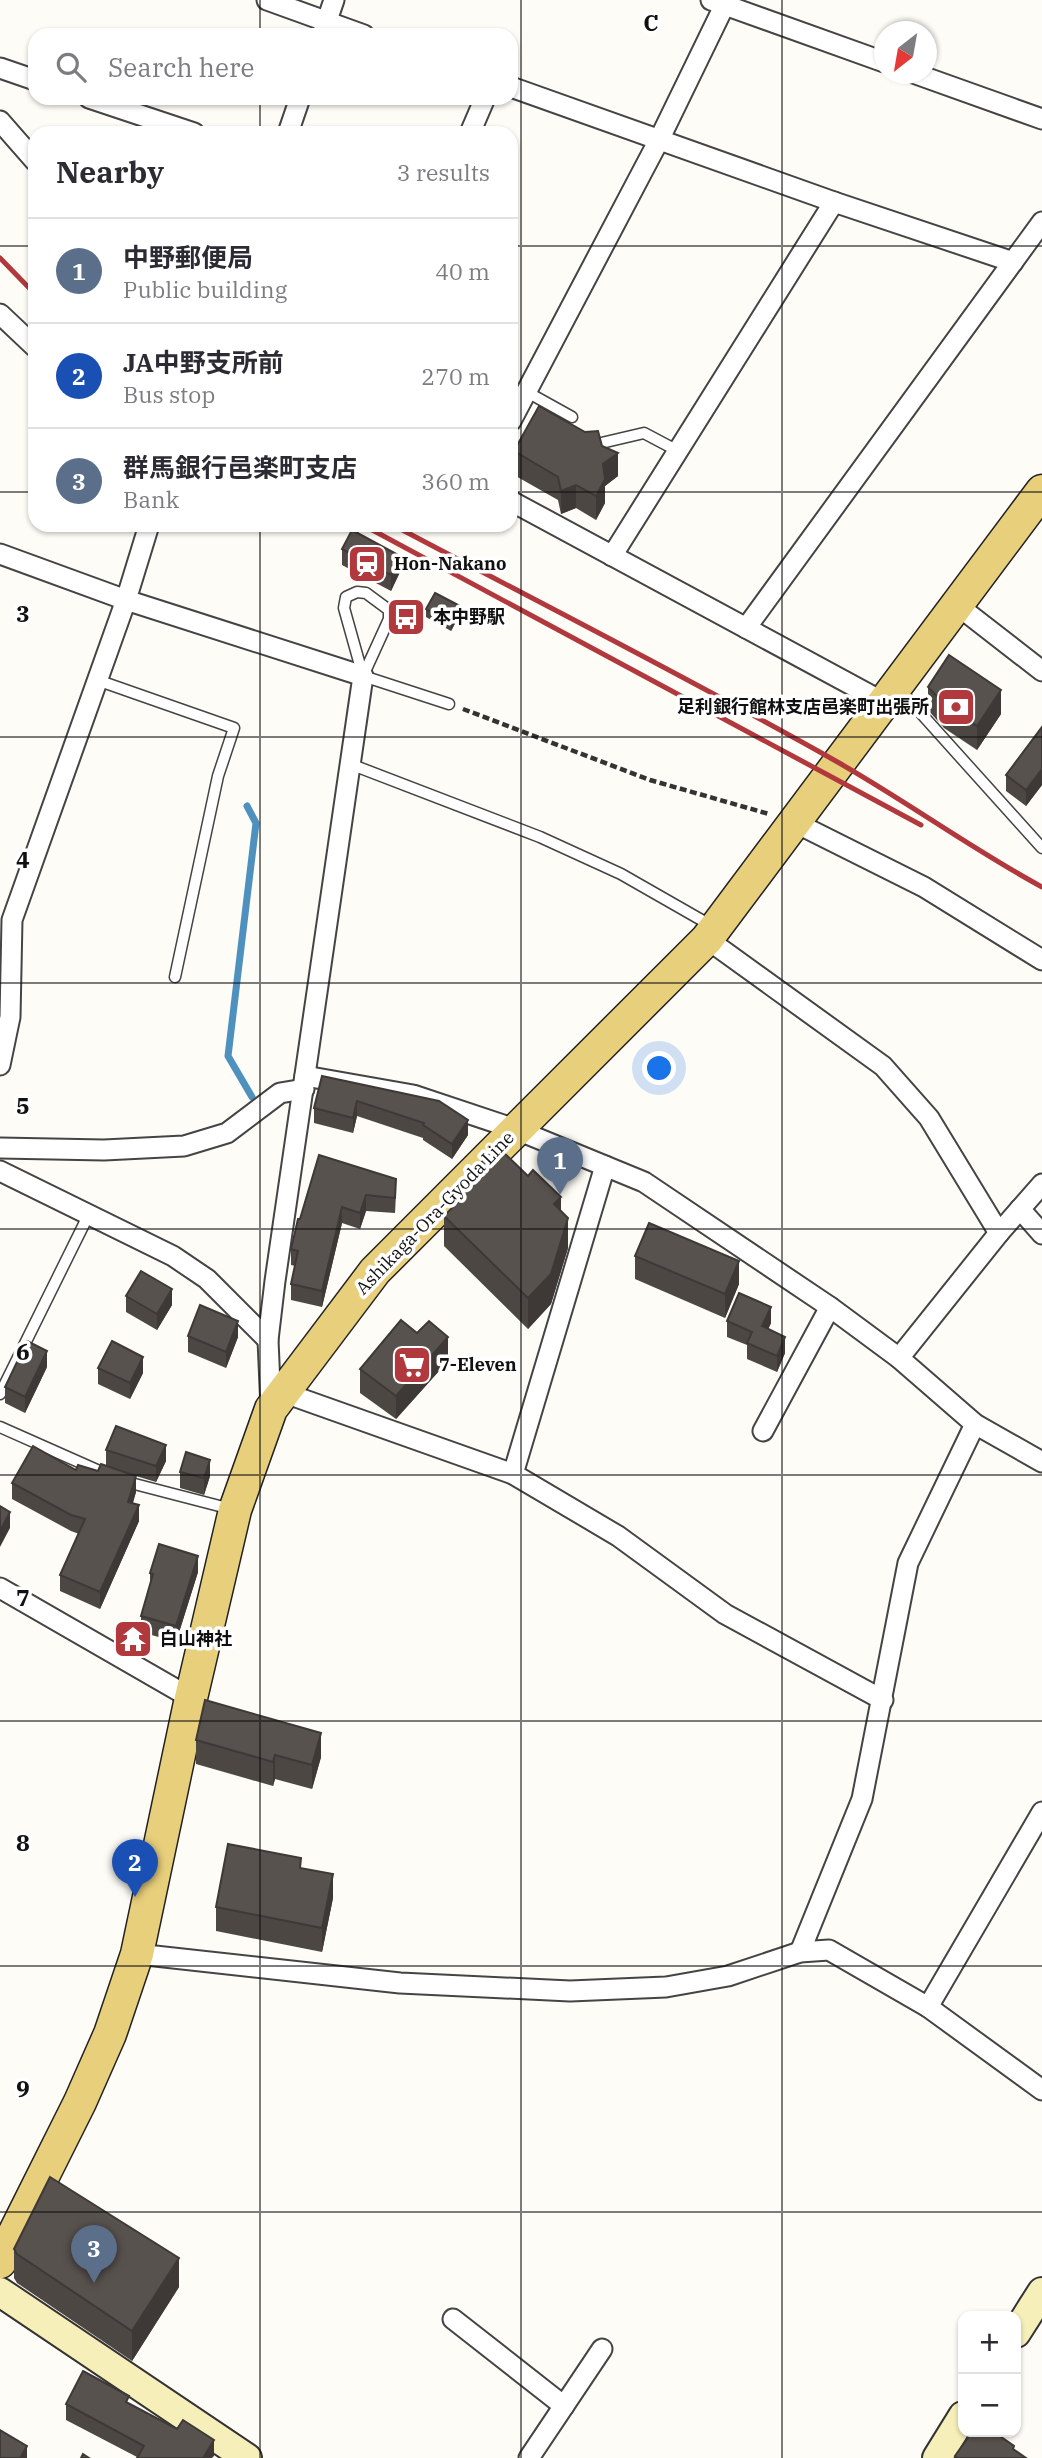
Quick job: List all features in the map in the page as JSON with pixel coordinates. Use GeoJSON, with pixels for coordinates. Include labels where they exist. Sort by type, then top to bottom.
{"type":"FeatureCollection","features":[{"type":"Feature","properties":{"kind":"main road","name":"Ashikaga-Ora-Gyoda Line"},"geometry":{"type":"LineString","coordinates":[[0,2262],[85,2091],[110,2034],[137,1954],[234,1510],[276,1400],[375,1271],[711,934],[788,820],[891,695],[1042,491]]}},
{"type":"Feature","properties":{"kind":"street"},"geometry":{"type":"LineString","coordinates":[[267,0],[324,28],[334,0]]}},
{"type":"Feature","properties":{"kind":"street"},"geometry":{"type":"LineString","coordinates":[[518,408],[659,140],[721,2],[874,58]]}},
{"type":"Feature","properties":{"kind":"street"},"geometry":{"type":"LineString","coordinates":[[0,68],[28,78]]}},
{"type":"Feature","properties":{"kind":"street"},"geometry":{"type":"LineString","coordinates":[[937,82],[1042,119]]}},
{"type":"Feature","properties":{"kind":"street"},"geometry":{"type":"LineString","coordinates":[[518,90],[834,202],[1013,262]]}},
{"type":"Feature","properties":{"kind":"street"},"geometry":{"type":"LineString","coordinates":[[110,105],[173,126]]}},
{"type":"Feature","properties":{"kind":"street"},"geometry":{"type":"LineString","coordinates":[[290,126],[298,105]]}},
{"type":"Feature","properties":{"kind":"street"},"geometry":{"type":"LineString","coordinates":[[473,126],[482,105]]}},
{"type":"Feature","properties":{"kind":"street"},"geometry":{"type":"LineString","coordinates":[[0,121],[28,153]]}},
{"type":"Feature","properties":{"kind":"street"},"geometry":{"type":"LineString","coordinates":[[612,556],[834,202]]}},
{"type":"Feature","properties":{"kind":"street"},"geometry":{"type":"LineString","coordinates":[[746,628],[1042,222]]}},
{"type":"Feature","properties":{"kind":"street"},"geometry":{"type":"LineString","coordinates":[[0,314],[28,340]]}},
{"type":"Feature","properties":{"kind":"street"},"geometry":{"type":"LineString","coordinates":[[518,505],[746,628],[891,695]]}},
{"type":"Feature","properties":{"kind":"street"},"geometry":{"type":"LineString","coordinates":[[0,1065],[10,1017],[6,917],[97,680],[147,532]]}},
{"type":"Feature","properties":{"kind":"street"},"geometry":{"type":"LineString","coordinates":[[0,554],[126,600],[363,676],[268,1340],[276,1400],[513,1474],[618,1536],[724,1614],[883,1700]]}},
{"type":"Feature","properties":{"kind":"street"},"geometry":{"type":"LineString","coordinates":[[957,606],[1042,671]]}},
{"type":"Feature","properties":{"kind":"street"},"geometry":{"type":"LineString","coordinates":[[788,820],[924,887],[1042,960]]}},
{"type":"Feature","properties":{"kind":"street"},"geometry":{"type":"LineString","coordinates":[[711,934],[883,1066],[929,1118],[999,1233]]}},
{"type":"Feature","properties":{"kind":"street"},"geometry":{"type":"LineString","coordinates":[[0,1148],[104,1150],[184,1146],[227,1133],[280,1093],[305,1083],[413,1096],[515,1129],[644,1182],[830,1307],[899,1358],[975,1424],[1042,1462]]}},
{"type":"Feature","properties":{"kind":"street"},"geometry":{"type":"LineString","coordinates":[[513,1474],[605,1166]]}},
{"type":"Feature","properties":{"kind":"street"},"geometry":{"type":"LineString","coordinates":[[0,1171],[173,1256],[207,1279],[268,1340]]}},
{"type":"Feature","properties":{"kind":"street"},"geometry":{"type":"LineString","coordinates":[[899,1358],[999,1233],[1042,1184]]}},
{"type":"Feature","properties":{"kind":"street"},"geometry":{"type":"LineString","coordinates":[[1020,1209],[1042,1234]]}},
{"type":"Feature","properties":{"kind":"street"},"geometry":{"type":"LineString","coordinates":[[763,1431],[830,1307]]}},
{"type":"Feature","properties":{"kind":"street"},"geometry":{"type":"LineString","coordinates":[[800,1952],[862,1799],[908,1563],[975,1424]]}},
{"type":"Feature","properties":{"kind":"street"},"geometry":{"type":"LineString","coordinates":[[0,1588],[191,1698]]}},
{"type":"Feature","properties":{"kind":"street"},"geometry":{"type":"LineString","coordinates":[[928,2007],[1042,1812]]}},
{"type":"Feature","properties":{"kind":"street"},"geometry":{"type":"LineString","coordinates":[[137,1954],[400,1983],[570,1992],[666,1987],[728,1976],[800,1952],[829,1950],[928,2007],[1042,2090]]}},
{"type":"Feature","properties":{"kind":"street"},"geometry":{"type":"LineString","coordinates":[[0,2292],[247,2458]]}},
{"type":"Feature","properties":{"kind":"street"},"geometry":{"type":"LineString","coordinates":[[1021,2325],[1042,2292]]}},
{"type":"Feature","properties":{"kind":"street"},"geometry":{"type":"LineString","coordinates":[[453,2319],[564,2406]]}},
{"type":"Feature","properties":{"kind":"street"},"geometry":{"type":"LineString","coordinates":[[529,2458],[602,2348]]}},
{"type":"Feature","properties":{"kind":"street"},"geometry":{"type":"LineString","coordinates":[[937,2458],[958,2424]]}},
{"type":"Feature","properties":{"kind":"lane"},"geometry":{"type":"LineString","coordinates":[[527,392],[572,417]]}},
{"type":"Feature","properties":{"kind":"lane"},"geometry":{"type":"LineString","coordinates":[[597,444],[644,433],[678,451]]}},
{"type":"Feature","properties":{"kind":"lane"},"geometry":{"type":"LineString","coordinates":[[357,592],[366,593],[389,610],[389,619],[363,676],[344,608],[346,597],[357,592]]}},
{"type":"Feature","properties":{"kind":"lane"},"geometry":{"type":"LineString","coordinates":[[363,676],[449,704]]}},
{"type":"Feature","properties":{"kind":"lane"},"geometry":{"type":"LineString","coordinates":[[97,680],[234,727],[218,776],[175,977]]}},
{"type":"Feature","properties":{"kind":"lane"},"geometry":{"type":"LineString","coordinates":[[891,695],[1042,848]]}},
{"type":"Feature","properties":{"kind":"lane"},"geometry":{"type":"LineString","coordinates":[[350,764],[540,837],[621,874],[711,934]]}},
{"type":"Feature","properties":{"kind":"lane"},"geometry":{"type":"LineString","coordinates":[[0,1394],[89,1214]]}},
{"type":"Feature","properties":{"kind":"lane"},"geometry":{"type":"LineString","coordinates":[[0,1427],[57,1455],[125,1482],[234,1510]]}},
{"type":"Feature","properties":{"kind":"path"},"geometry":{"type":"LineString","coordinates":[[449,704],[650,780],[788,820]]}},
{"type":"Feature","properties":{"kind":"building"},"geometry":{"type":"Polygon","coordinates":[[[539,406],[585,432],[598,431],[602,446],[618,453],[603,464],[605,479],[596,496],[576,485],[561,491],[558,477],[518,453],[518,444],[539,406]]]}},
{"type":"Feature","properties":{"kind":"building"},"geometry":{"type":"Polygon","coordinates":[[[351,532],[356,532],[400,556],[391,575],[342,549],[351,532]]]}},
{"type":"Feature","properties":{"kind":"building"},"geometry":{"type":"Polygon","coordinates":[[[435,593],[460,606],[451,623],[426,609],[435,593]]]}},
{"type":"Feature","properties":{"kind":"building"},"geometry":{"type":"Polygon","coordinates":[[[949,655],[1001,690],[977,726],[944,704],[928,687],[949,655]]]}},
{"type":"Feature","properties":{"kind":"building"},"geometry":{"type":"Polygon","coordinates":[[[1042,727],[1042,769],[1026,790],[1006,775],[1042,727]]]}},
{"type":"Feature","properties":{"kind":"building"},"geometry":{"type":"Polygon","coordinates":[[[322,1076],[439,1101],[468,1120],[452,1144],[423,1125],[424,1123],[357,1101],[353,1118],[314,1108],[322,1076]]]}},
{"type":"Feature","properties":{"kind":"building"},"geometry":{"type":"Polygon","coordinates":[[[497,1146],[528,1176],[533,1170],[561,1197],[554,1204],[568,1218],[551,1274],[528,1298],[444,1216],[460,1200],[453,1193],[497,1146]]]}},
{"type":"Feature","properties":{"kind":"building"},"geometry":{"type":"Polygon","coordinates":[[[319,1155],[396,1179],[395,1198],[366,1195],[360,1213],[342,1207],[322,1291],[291,1284],[298,1251],[291,1249],[319,1155]]]}},
{"type":"Feature","properties":{"kind":"building"},"geometry":{"type":"Polygon","coordinates":[[[649,1223],[739,1261],[725,1294],[635,1256],[649,1223]]]}},
{"type":"Feature","properties":{"kind":"building"},"geometry":{"type":"Polygon","coordinates":[[[141,1271],[172,1289],[157,1314],[126,1296],[141,1271]]]}},
{"type":"Feature","properties":{"kind":"building"},"geometry":{"type":"Polygon","coordinates":[[[739,1293],[771,1307],[762,1326],[785,1337],[777,1356],[747,1343],[752,1332],[727,1321],[739,1293]]]}},
{"type":"Feature","properties":{"kind":"building"},"geometry":{"type":"Polygon","coordinates":[[[200,1305],[238,1321],[226,1352],[188,1336],[200,1305]]]}},
{"type":"Feature","properties":{"kind":"building"},"geometry":{"type":"Polygon","coordinates":[[[401,1320],[417,1333],[429,1321],[448,1337],[396,1396],[360,1369],[401,1320]]]}},
{"type":"Feature","properties":{"kind":"building"},"geometry":{"type":"Polygon","coordinates":[[[27,1341],[47,1351],[25,1397],[5,1387],[27,1341]]]}},
{"type":"Feature","properties":{"kind":"building"},"geometry":{"type":"Polygon","coordinates":[[[112,1341],[143,1357],[130,1383],[98,1368],[112,1341]]]}},
{"type":"Feature","properties":{"kind":"building"},"geometry":{"type":"Polygon","coordinates":[[[116,1426],[166,1445],[156,1466],[106,1450],[116,1426]]]}},
{"type":"Feature","properties":{"kind":"building"},"geometry":{"type":"Polygon","coordinates":[[[33,1446],[76,1470],[78,1465],[98,1471],[101,1464],[136,1476],[128,1502],[139,1505],[100,1592],[60,1575],[85,1519],[71,1515],[12,1483],[33,1446]]]}},
{"type":"Feature","properties":{"kind":"building"},"geometry":{"type":"Polygon","coordinates":[[[186,1452],[210,1460],[204,1478],[180,1472],[186,1452]]]}},
{"type":"Feature","properties":{"kind":"building"},"geometry":{"type":"Polygon","coordinates":[[[0,1506],[10,1512],[0,1531],[0,1506]]]}},
{"type":"Feature","properties":{"kind":"building"},"geometry":{"type":"Polygon","coordinates":[[[159,1544],[198,1556],[176,1626],[141,1616],[159,1544]]]}},
{"type":"Feature","properties":{"kind":"building"},"geometry":{"type":"Polygon","coordinates":[[[205,1700],[321,1733],[312,1765],[275,1755],[273,1762],[196,1740],[205,1700]]]}},
{"type":"Feature","properties":{"kind":"building"},"geometry":{"type":"Polygon","coordinates":[[[228,1844],[301,1858],[300,1868],[333,1874],[322,1928],[216,1907],[228,1844]]]}},
{"type":"Feature","properties":{"kind":"building"},"geometry":{"type":"Polygon","coordinates":[[[50,2177],[179,2258],[132,2331],[17,2254],[14,2249],[50,2177]]]}},
{"type":"Feature","properties":{"kind":"building"},"geometry":{"type":"Polygon","coordinates":[[[83,2371],[129,2396],[126,2402],[177,2429],[183,2420],[214,2440],[203,2458],[137,2458],[144,2446],[66,2404],[83,2371]]]}},
{"type":"Feature","properties":{"kind":"building"},"geometry":{"type":"Polygon","coordinates":[[[0,2430],[27,2446],[20,2458],[0,2458],[0,2430]]]}},
{"type":"Feature","properties":{"kind":"building"},"geometry":{"type":"Polygon","coordinates":[[[968,2437],[1001,2437],[1026,2458],[958,2458],[955,2456],[968,2437]]]}},
{"type":"Feature","properties":{"kind":"waterway"},"geometry":{"type":"LineString","coordinates":[[247,806],[256,823],[228,1056],[252,1097]]}},
{"type":"Feature","properties":{"kind":"railway"},"geometry":{"type":"LineString","coordinates":[[0,258],[28,287]]}},
{"type":"Feature","properties":{"kind":"railway"},"geometry":{"type":"LineString","coordinates":[[376,532],[921,825]]}},
{"type":"Feature","properties":{"kind":"railway"},"geometry":{"type":"LineString","coordinates":[[406,532],[670,670],[860,775],[1042,887]]}},
{"type":"Feature","properties":{"kind":"place","name":"Hon-Nakano"},"geometry":{"type":"Point","coordinates":[367,564]}},
{"type":"Feature","properties":{"kind":"place","name":"本中野駅"},"geometry":{"type":"Point","coordinates":[406,617]}},
{"type":"Feature","properties":{"kind":"place","name":"足利銀行館林支店邑楽町出張所"},"geometry":{"type":"Point","coordinates":[956,707]}},
{"type":"Feature","properties":{"kind":"place","name":"中野郵便局"},"geometry":{"type":"Point","coordinates":[560,1195]}},
{"type":"Feature","properties":{"kind":"place","name":"7-Eleven"},"geometry":{"type":"Point","coordinates":[412,1365]}},
{"type":"Feature","properties":{"kind":"place","name":"白山神社"},"geometry":{"type":"Point","coordinates":[133,1639]}},
{"type":"Feature","properties":{"kind":"place","name":"JA中野支所前"},"geometry":{"type":"Point","coordinates":[135,1897]}},
{"type":"Feature","properties":{"kind":"place","name":"群馬銀行邑楽町支店"},"geometry":{"type":"Point","coordinates":[94,2283]}}]}
